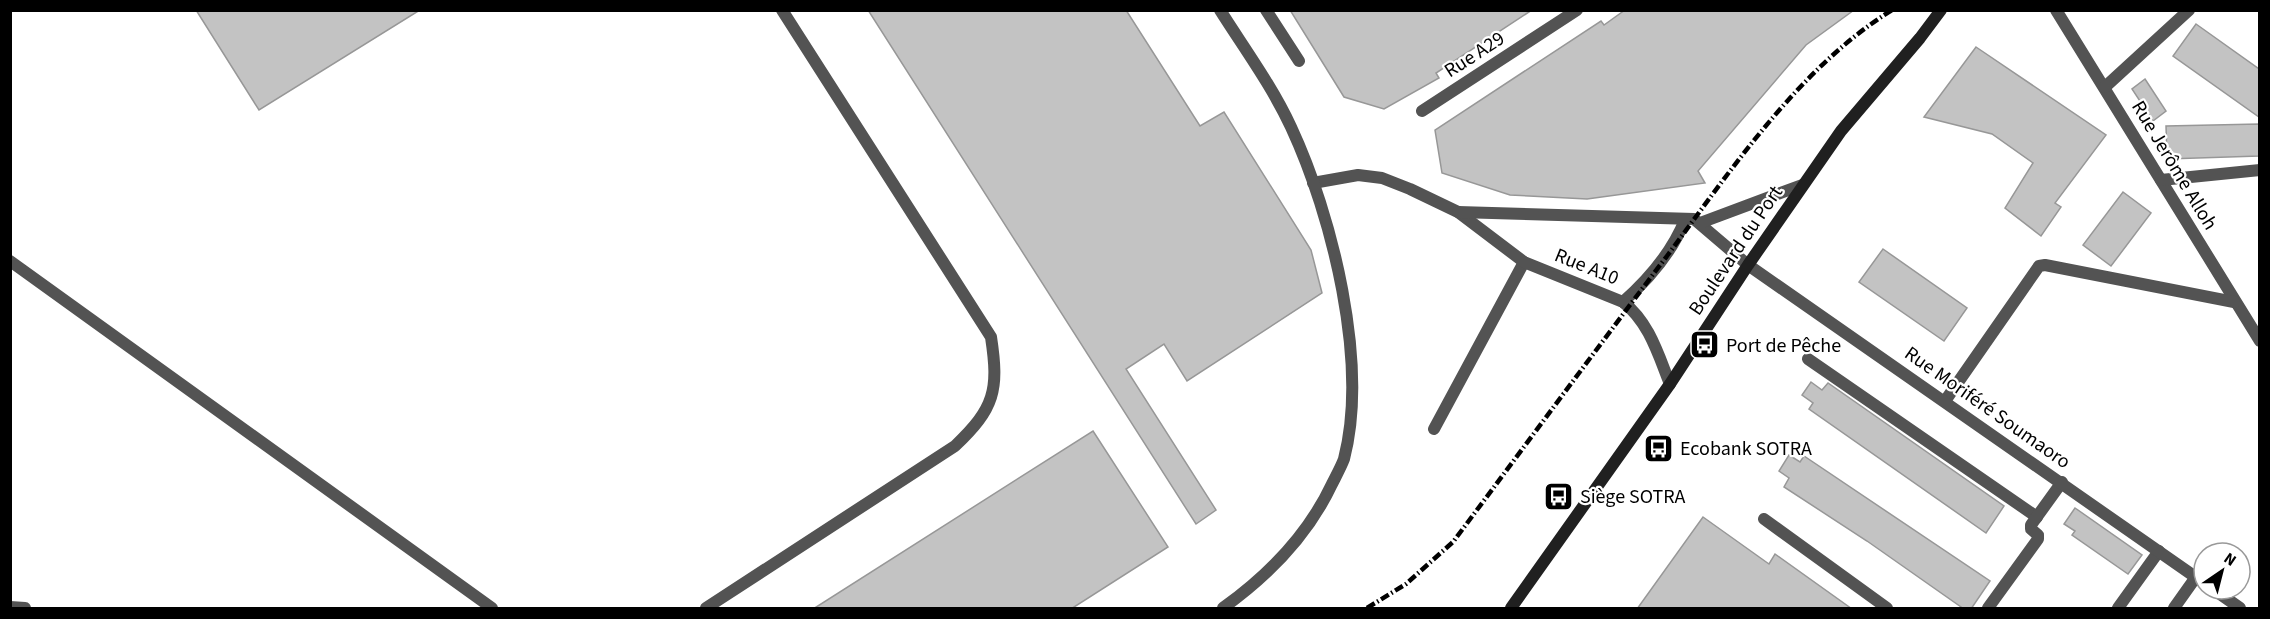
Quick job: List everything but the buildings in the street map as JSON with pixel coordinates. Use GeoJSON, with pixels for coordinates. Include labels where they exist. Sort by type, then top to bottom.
{"type":"FeatureCollection","features":[{"type":"Feature","properties":{"kind":"main road","name":"Boulevard du Port"},"geometry":{"type":"LineString","coordinates":[[1511,609],[1670,384],[1841,130],[1941,10]]}},
{"type":"Feature","properties":{"kind":"street"},"geometry":{"type":"LineString","coordinates":[[706,609],[955,446],[968,434],[991,401],[996,372],[991,338],[782,10]]}},
{"type":"Feature","properties":{"kind":"street"},"geometry":{"type":"LineString","coordinates":[[1220,10],[1291,126],[1313,183],[1343,291],[1351,352],[1352,409],[1344,460],[1320,509],[1290,549],[1255,585],[1223,609]]}},
{"type":"Feature","properties":{"kind":"street"},"geometry":{"type":"LineString","coordinates":[[1266,10],[1299,61]]}},
{"type":"Feature","properties":{"kind":"street","name":"Rue A29"},"geometry":{"type":"LineString","coordinates":[[1422,111],[1577,10]]}},
{"type":"Feature","properties":{"kind":"street","name":"Rue Jerôme Alloh"},"geometry":{"type":"LineString","coordinates":[[2056,10],[2259,340]]}},
{"type":"Feature","properties":{"kind":"street"},"geometry":{"type":"LineString","coordinates":[[2105,87],[2189,10]]}},
{"type":"Feature","properties":{"kind":"street"},"geometry":{"type":"LineString","coordinates":[[2162,180],[2259,170]]}},
{"type":"Feature","properties":{"kind":"street","name":"Rue A10"},"geometry":{"type":"LineString","coordinates":[[1313,183],[1358,175],[1382,178],[1458,212],[1524,261],[1623,302],[1644,322],[1670,384]]}},
{"type":"Feature","properties":{"kind":"street"},"geometry":{"type":"LineString","coordinates":[[1700,223],[1802,185]]}},
{"type":"Feature","properties":{"kind":"street","name":"Rue A10"},"geometry":{"type":"LineString","coordinates":[[1458,212],[1694,219],[1748,265]]}},
{"type":"Feature","properties":{"kind":"street"},"geometry":{"type":"LineString","coordinates":[[1623,302],[1652,273],[1678,236],[1685,220]]}},
{"type":"Feature","properties":{"kind":"street"},"geometry":{"type":"LineString","coordinates":[[10,261],[492,609]]}},
{"type":"Feature","properties":{"kind":"street"},"geometry":{"type":"LineString","coordinates":[[1434,429],[1524,261]]}},
{"type":"Feature","properties":{"kind":"street","name":"Rue Moriféré Soumaoro"},"geometry":{"type":"LineString","coordinates":[[1748,265],[2192,574]]}},
{"type":"Feature","properties":{"kind":"street"},"geometry":{"type":"LineString","coordinates":[[1946,401],[2039,266],[2044,265],[2234,302]]}},
{"type":"Feature","properties":{"kind":"street"},"geometry":{"type":"LineString","coordinates":[[1808,359],[2037,517]]}},
{"type":"Feature","properties":{"kind":"street"},"geometry":{"type":"LineString","coordinates":[[1988,609],[2038,539],[2038,535],[2031,527],[2062,482]]}},
{"type":"Feature","properties":{"kind":"street"},"geometry":{"type":"LineString","coordinates":[[1764,519],[1887,609]]}},
{"type":"Feature","properties":{"kind":"street"},"geometry":{"type":"LineString","coordinates":[[2118,609],[2159,551]]}},
{"type":"Feature","properties":{"kind":"street"},"geometry":{"type":"LineString","coordinates":[[2174,609],[2192,589]]}},
{"type":"Feature","properties":{"kind":"street"},"geometry":{"type":"LineString","coordinates":[[10,607],[25,609]]}},
{"type":"Feature","properties":{"kind":"railway"},"geometry":{"type":"LineString","coordinates":[[1367,608],[1406,584],[1453,542],[1716,189],[1769,122],[1827,60],[1859,33],[1892,10]]}},
{"type":"Feature","properties":{"kind":"place","name":"Port de Pêche"},"geometry":{"type":"Point","coordinates":[1705,345]}},
{"type":"Feature","properties":{"kind":"place","name":"Ecobank SOTRA"},"geometry":{"type":"Point","coordinates":[1659,448]}},
{"type":"Feature","properties":{"kind":"place","name":"Siège SOTRA"},"geometry":{"type":"Point","coordinates":[1559,496]}}]}
